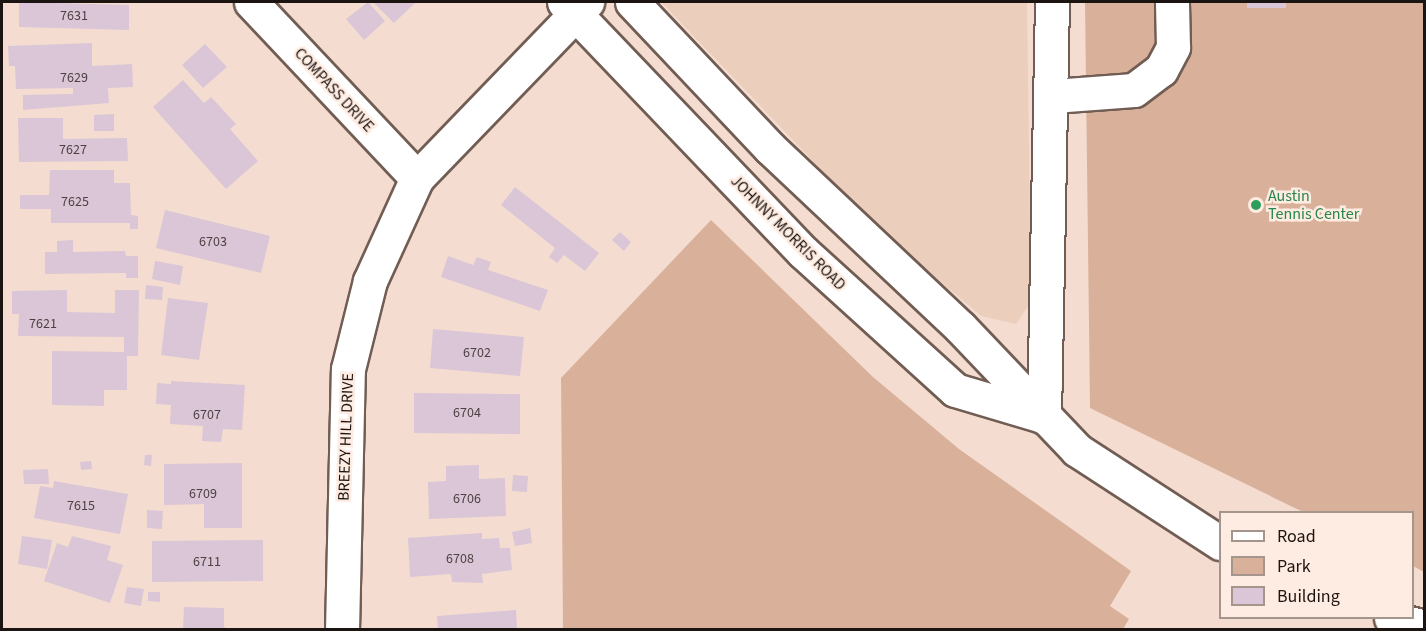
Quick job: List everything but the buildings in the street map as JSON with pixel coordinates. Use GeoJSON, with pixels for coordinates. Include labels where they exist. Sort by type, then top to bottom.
{"type":"FeatureCollection","features":[{"type":"Feature","properties":{"kind":"street","name":"COMPASS DRIVE"},"geometry":{"type":"LineString","coordinates":[[251,2],[417,178]]}},
{"type":"Feature","properties":{"kind":"street","name":"JOHNNY MORRIS ROAD"},"geometry":{"type":"LineString","coordinates":[[632,2],[770,148],[960,327],[1077,450],[1219,542]]}},
{"type":"Feature","properties":{"kind":"street"},"geometry":{"type":"LineString","coordinates":[[1044,417],[1053,96],[1052,2]]}},
{"type":"Feature","properties":{"kind":"street"},"geometry":{"type":"LineString","coordinates":[[1053,96],[1134,90],[1161,70],[1173,47],[1172,2]]}},
{"type":"Feature","properties":{"kind":"street","name":"BREEZY HILL DRIVE"},"geometry":{"type":"LineString","coordinates":[[342,630],[348,369],[370,281],[417,178],[576,6]]}},
{"type":"Feature","properties":{"kind":"street","name":"JOHNNY MORRIS ROAD"},"geometry":{"type":"LineString","coordinates":[[576,6],[802,252],[955,390],[1044,417]]}},
{"type":"Feature","properties":{"kind":"street"},"geometry":{"type":"LineString","coordinates":[[1395,619],[1425,627]]}},
{"type":"Feature","properties":{"kind":"shaded area"},"geometry":{"type":"Polygon","coordinates":[[[661,2],[1027,2],[1031,302],[1016,324],[981,316],[875,226],[661,2]]]}},
{"type":"Feature","properties":{"kind":"green space","name":"Austin Tennis Center"},"geometry":{"type":"Polygon","coordinates":[[[1085,2],[1424,2],[1424,572],[1414,567],[1414,511],[1301,511],[1090,408],[1085,2]]]}},
{"type":"Feature","properties":{"kind":"green space"},"geometry":{"type":"Polygon","coordinates":[[[711,220],[873,377],[959,449],[1131,571],[1110,606],[1129,619],[1123,629],[563,629],[561,378],[711,220]]]}},
{"type":"Feature","properties":{"kind":"place","name":"Austin Tennis Center"},"geometry":{"type":"Point","coordinates":[1256,205]}}]}
